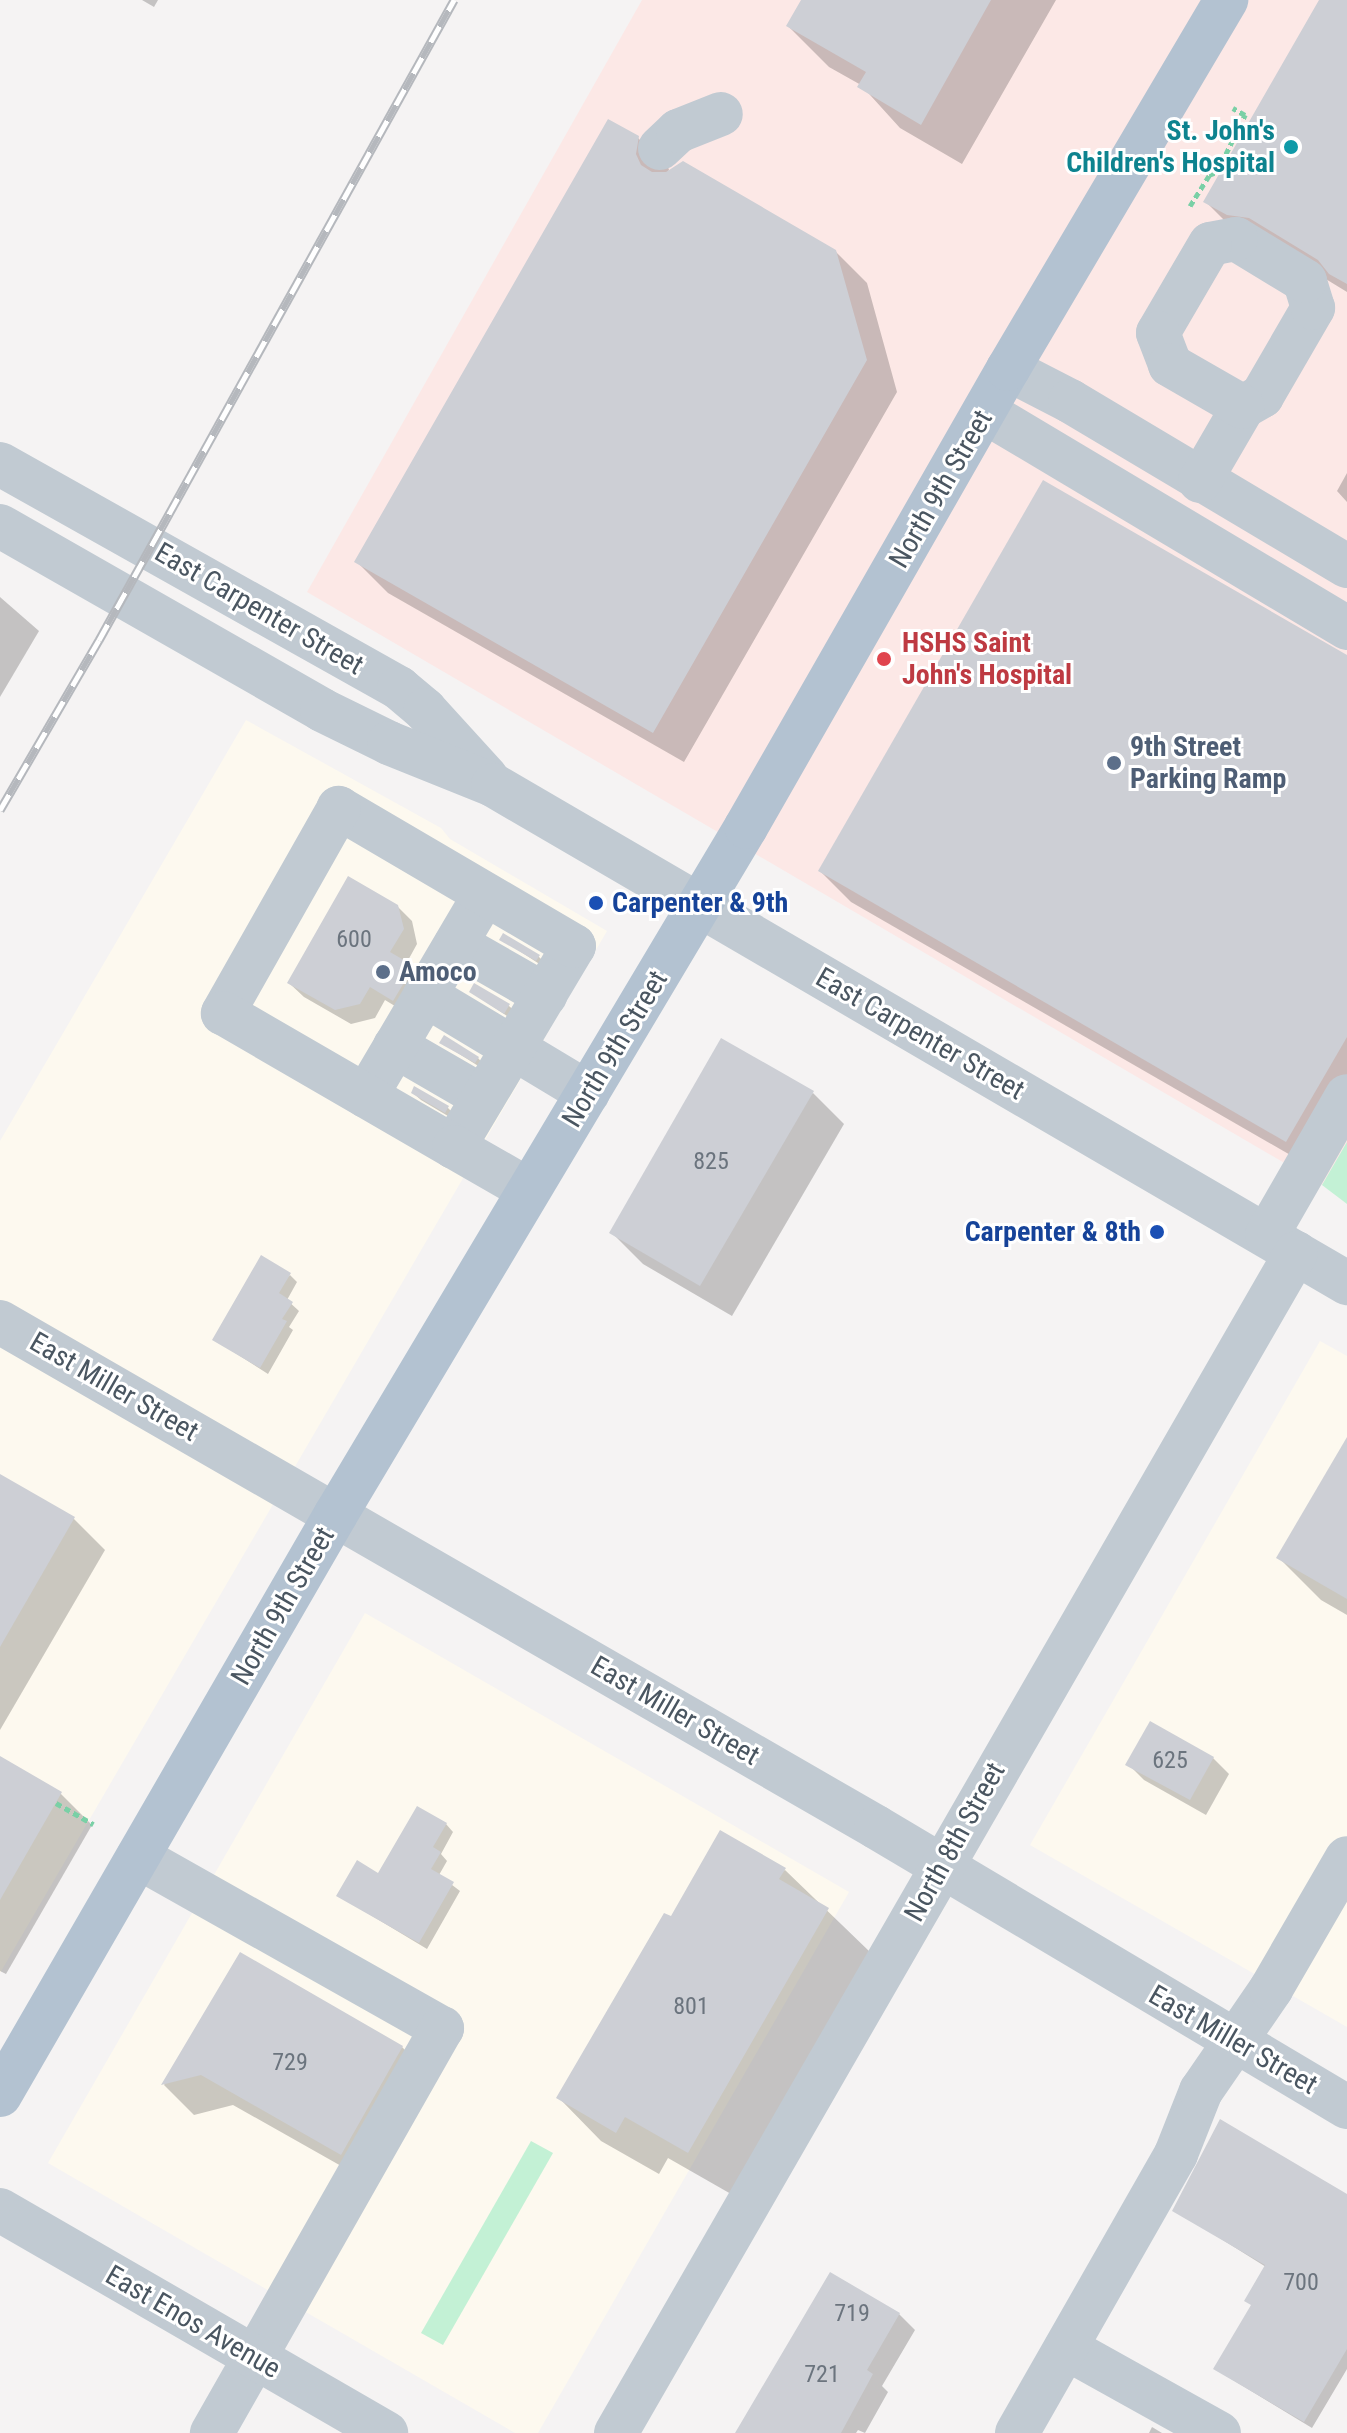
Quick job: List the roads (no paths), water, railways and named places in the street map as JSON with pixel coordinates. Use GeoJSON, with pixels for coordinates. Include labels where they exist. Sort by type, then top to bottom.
{"type":"FeatureCollection","features":[{"type":"Feature","properties":{"kind":"main road","name":"North 9th Street"},"geometry":{"type":"LineString","coordinates":[[0,2095],[336,1514],[699,905],[1008,369],[1226,0]]}},
{"type":"Feature","properties":{"kind":"street"},"geometry":{"type":"LineString","coordinates":[[660,148],[678,131],[721,114]]}},
{"type":"Feature","properties":{"kind":"street"},"geometry":{"type":"LineString","coordinates":[[1008,369],[1070,401],[1347,566]]}},
{"type":"Feature","properties":{"kind":"street"},"geometry":{"type":"LineString","coordinates":[[1200,481],[1243,407]]}},
{"type":"Feature","properties":{"kind":"street"},"geometry":{"type":"LineString","coordinates":[[985,412],[1347,628]]}},
{"type":"Feature","properties":{"kind":"street","name":"East Carpenter Street"},"geometry":{"type":"LineString","coordinates":[[0,464],[399,688],[425,710],[493,785]]}},
{"type":"Feature","properties":{"kind":"street","name":"East Carpenter Street"},"geometry":{"type":"LineString","coordinates":[[0,526],[322,710],[389,743],[493,785],[1347,1283]]}},
{"type":"Feature","properties":{"kind":"street"},"geometry":{"type":"LineString","coordinates":[[454,1147],[574,946],[339,808],[223,1013],[454,1147],[529,1190]]}},
{"type":"Feature","properties":{"kind":"street"},"geometry":{"type":"LineString","coordinates":[[366,1096],[485,894]]}},
{"type":"Feature","properties":{"kind":"street"},"geometry":{"type":"LineString","coordinates":[[456,944],[545,995]]}},
{"type":"Feature","properties":{"kind":"street"},"geometry":{"type":"LineString","coordinates":[[425,995],[588,1093]]}},
{"type":"Feature","properties":{"kind":"street"},"geometry":{"type":"LineString","coordinates":[[395,1046],[483,1097]]}},
{"type":"Feature","properties":{"kind":"street","name":"North 8th Street"},"geometry":{"type":"LineString","coordinates":[[616,2433],[942,1867],[1282,1244],[1347,1096]]}},
{"type":"Feature","properties":{"kind":"street","name":"East Miller Street"},"geometry":{"type":"LineString","coordinates":[[0,1322],[942,1867],[1347,2107]]}},
{"type":"Feature","properties":{"kind":"street"},"geometry":{"type":"LineString","coordinates":[[138,1857],[442,2028],[212,2433]]}},
{"type":"Feature","properties":{"kind":"street"},"geometry":{"type":"LineString","coordinates":[[1017,2433],[1176,2154],[1201,2091],[1271,1989],[1347,1858]]}},
{"type":"Feature","properties":{"kind":"street","name":"East Enos Avenue"},"geometry":{"type":"LineString","coordinates":[[0,2210],[386,2433]]}},
{"type":"Feature","properties":{"kind":"street"},"geometry":{"type":"LineString","coordinates":[[1066,2348],[1219,2433]]}},
{"type":"Feature","properties":{"kind":"railway"},"geometry":{"type":"LineString","coordinates":[[0,810],[99,640],[454,0]]}},
{"type":"Feature","properties":{"kind":"place","name":"St. John's Children's Hospital"},"geometry":{"type":"Point","coordinates":[1291,147]}},
{"type":"Feature","properties":{"kind":"place","name":"HSHS Saint John's Hospital"},"geometry":{"type":"Point","coordinates":[884,659]}},
{"type":"Feature","properties":{"kind":"place","name":"9th Street Parking Ramp"},"geometry":{"type":"Point","coordinates":[1114,763]}},
{"type":"Feature","properties":{"kind":"place","name":"Carpenter & 9th"},"geometry":{"type":"Point","coordinates":[596,903]}},
{"type":"Feature","properties":{"kind":"place","name":"Amoco"},"geometry":{"type":"Point","coordinates":[383,972]}},
{"type":"Feature","properties":{"kind":"place","name":"Carpenter & 8th"},"geometry":{"type":"Point","coordinates":[1157,1232]}}]}
